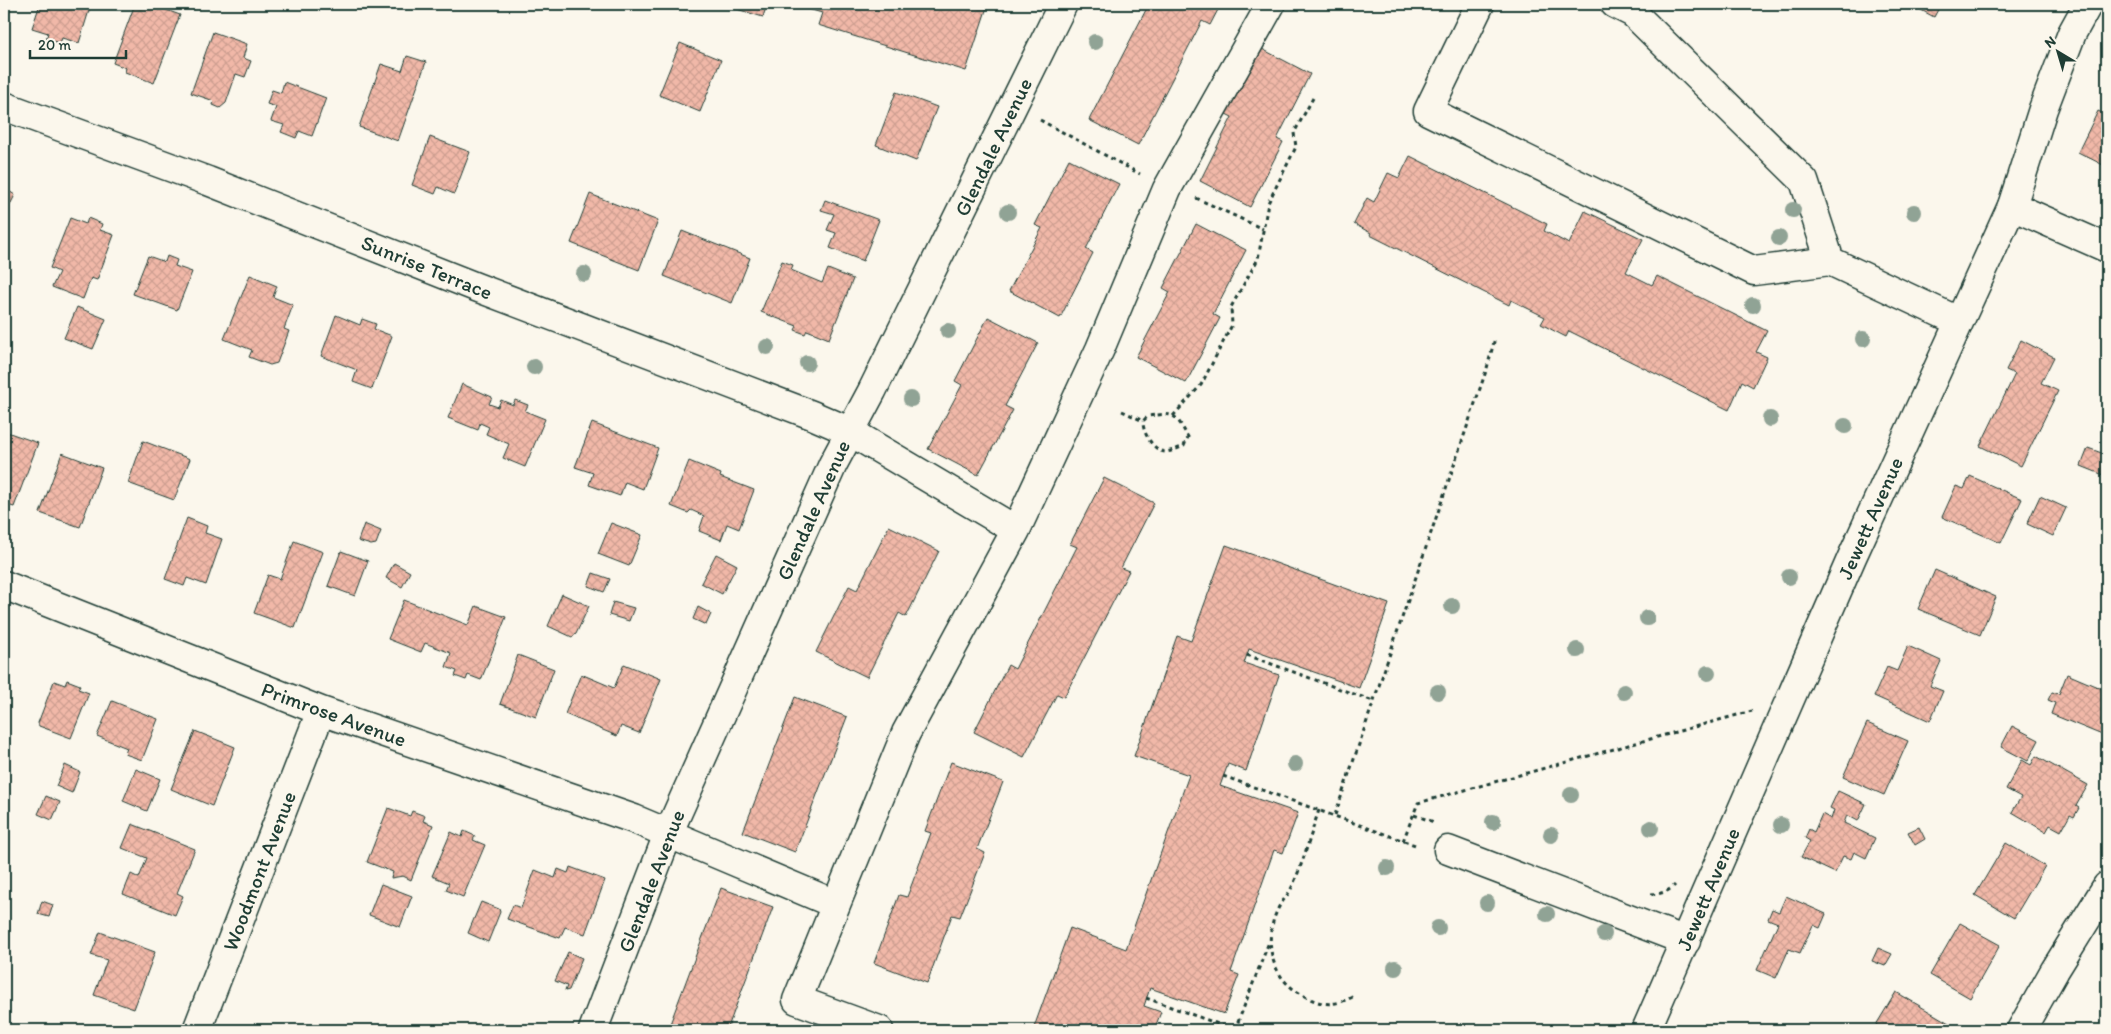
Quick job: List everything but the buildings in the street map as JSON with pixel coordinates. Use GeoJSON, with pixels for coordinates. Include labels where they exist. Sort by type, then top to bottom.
{"type":"FeatureCollection","features":[{"type":"Feature","properties":{"kind":"street","name":"Glendale Avenue"},"geometry":{"type":"LineString","coordinates":[[593,1030],[668,834],[849,431],[872,391],[1063,4]]}},
{"type":"Feature","properties":{"kind":"street"},"geometry":{"type":"LineString","coordinates":[[879,1030],[797,1000],[906,733],[1016,530],[1100,349],[1167,189],[1271,4]]}},
{"type":"Feature","properties":{"kind":"street"},"geometry":{"type":"LineString","coordinates":[[1480,4],[1428,111],[1754,271],[1830,261],[1958,321]]}},
{"type":"Feature","properties":{"kind":"street"},"geometry":{"type":"LineString","coordinates":[[1615,4],[1633,12],[1804,181],[1830,261]]}},
{"type":"Feature","properties":{"kind":"street","name":"Jewett Avenue"},"geometry":{"type":"LineString","coordinates":[[1646,1030],[1852,557],[2012,206],[2072,33],[2088,4]]}},
{"type":"Feature","properties":{"kind":"street","name":"Sunrise Terrace"},"geometry":{"type":"LineString","coordinates":[[4,106],[208,180],[476,287],[812,415],[849,431],[1016,530]]}},
{"type":"Feature","properties":{"kind":"street"},"geometry":{"type":"LineString","coordinates":[[2012,206],[2107,248]]}},
{"type":"Feature","properties":{"kind":"street","name":"Primrose Avenue"},"geometry":{"type":"LineString","coordinates":[[4,585],[321,711],[634,819],[835,904]]}},
{"type":"Feature","properties":{"kind":"street","name":"Woodmont Avenue"},"geometry":{"type":"LineString","coordinates":[[196,1030],[321,711]]}},
{"type":"Feature","properties":{"kind":"street"},"geometry":{"type":"LineString","coordinates":[[1448,850],[1686,941]]}},
{"type":"Feature","properties":{"kind":"street"},"geometry":{"type":"LineString","coordinates":[[2021,1030],[2055,970],[2107,886]]}},
{"type":"Feature","properties":{"kind":"path"},"geometry":{"type":"LineString","coordinates":[[1173,416],[1201,385],[1232,324],[1231,307],[1258,259],[1268,203],[1296,147],[1294,133],[1313,98]]}},
{"type":"Feature","properties":{"kind":"path"},"geometry":{"type":"LineString","coordinates":[[1013,105],[1167,189],[1184,193],[1263,229]]}},
{"type":"Feature","properties":{"kind":"path"},"geometry":{"type":"LineString","coordinates":[[1334,816],[1487,368],[1495,338]]}},
{"type":"Feature","properties":{"kind":"path"},"geometry":{"type":"LineString","coordinates":[[1122,411],[1143,421]]}},
{"type":"Feature","properties":{"kind":"path"},"geometry":{"type":"LineString","coordinates":[[1170,414],[1177,418],[1188,437],[1184,446],[1165,452],[1155,448],[1143,426],[1143,421],[1148,416],[1170,414]]}},
{"type":"Feature","properties":{"kind":"path"},"geometry":{"type":"LineString","coordinates":[[1247,655],[1373,701]]}},
{"type":"Feature","properties":{"kind":"path"},"geometry":{"type":"LineString","coordinates":[[1749,720],[1757,702]]}},
{"type":"Feature","properties":{"kind":"path"},"geometry":{"type":"LineString","coordinates":[[1403,841],[1418,803],[1753,711]]}},
{"type":"Feature","properties":{"kind":"path"},"geometry":{"type":"LineString","coordinates":[[1223,776],[1427,850],[1448,850]]}},
{"type":"Feature","properties":{"kind":"path"},"geometry":{"type":"LineString","coordinates":[[1319,810],[1291,890],[1277,910],[1272,925],[1271,956],[1277,970],[1286,982],[1313,1001],[1340,1003],[1354,996]]}},
{"type":"Feature","properties":{"kind":"path"},"geometry":{"type":"LineString","coordinates":[[1414,815],[1437,823]]}},
{"type":"Feature","properties":{"kind":"path"},"geometry":{"type":"LineString","coordinates":[[1649,894],[1659,894],[1670,890],[1677,882]]}},
{"type":"Feature","properties":{"kind":"path"},"geometry":{"type":"LineString","coordinates":[[1146,998],[1235,1030],[1270,941]]}}]}
